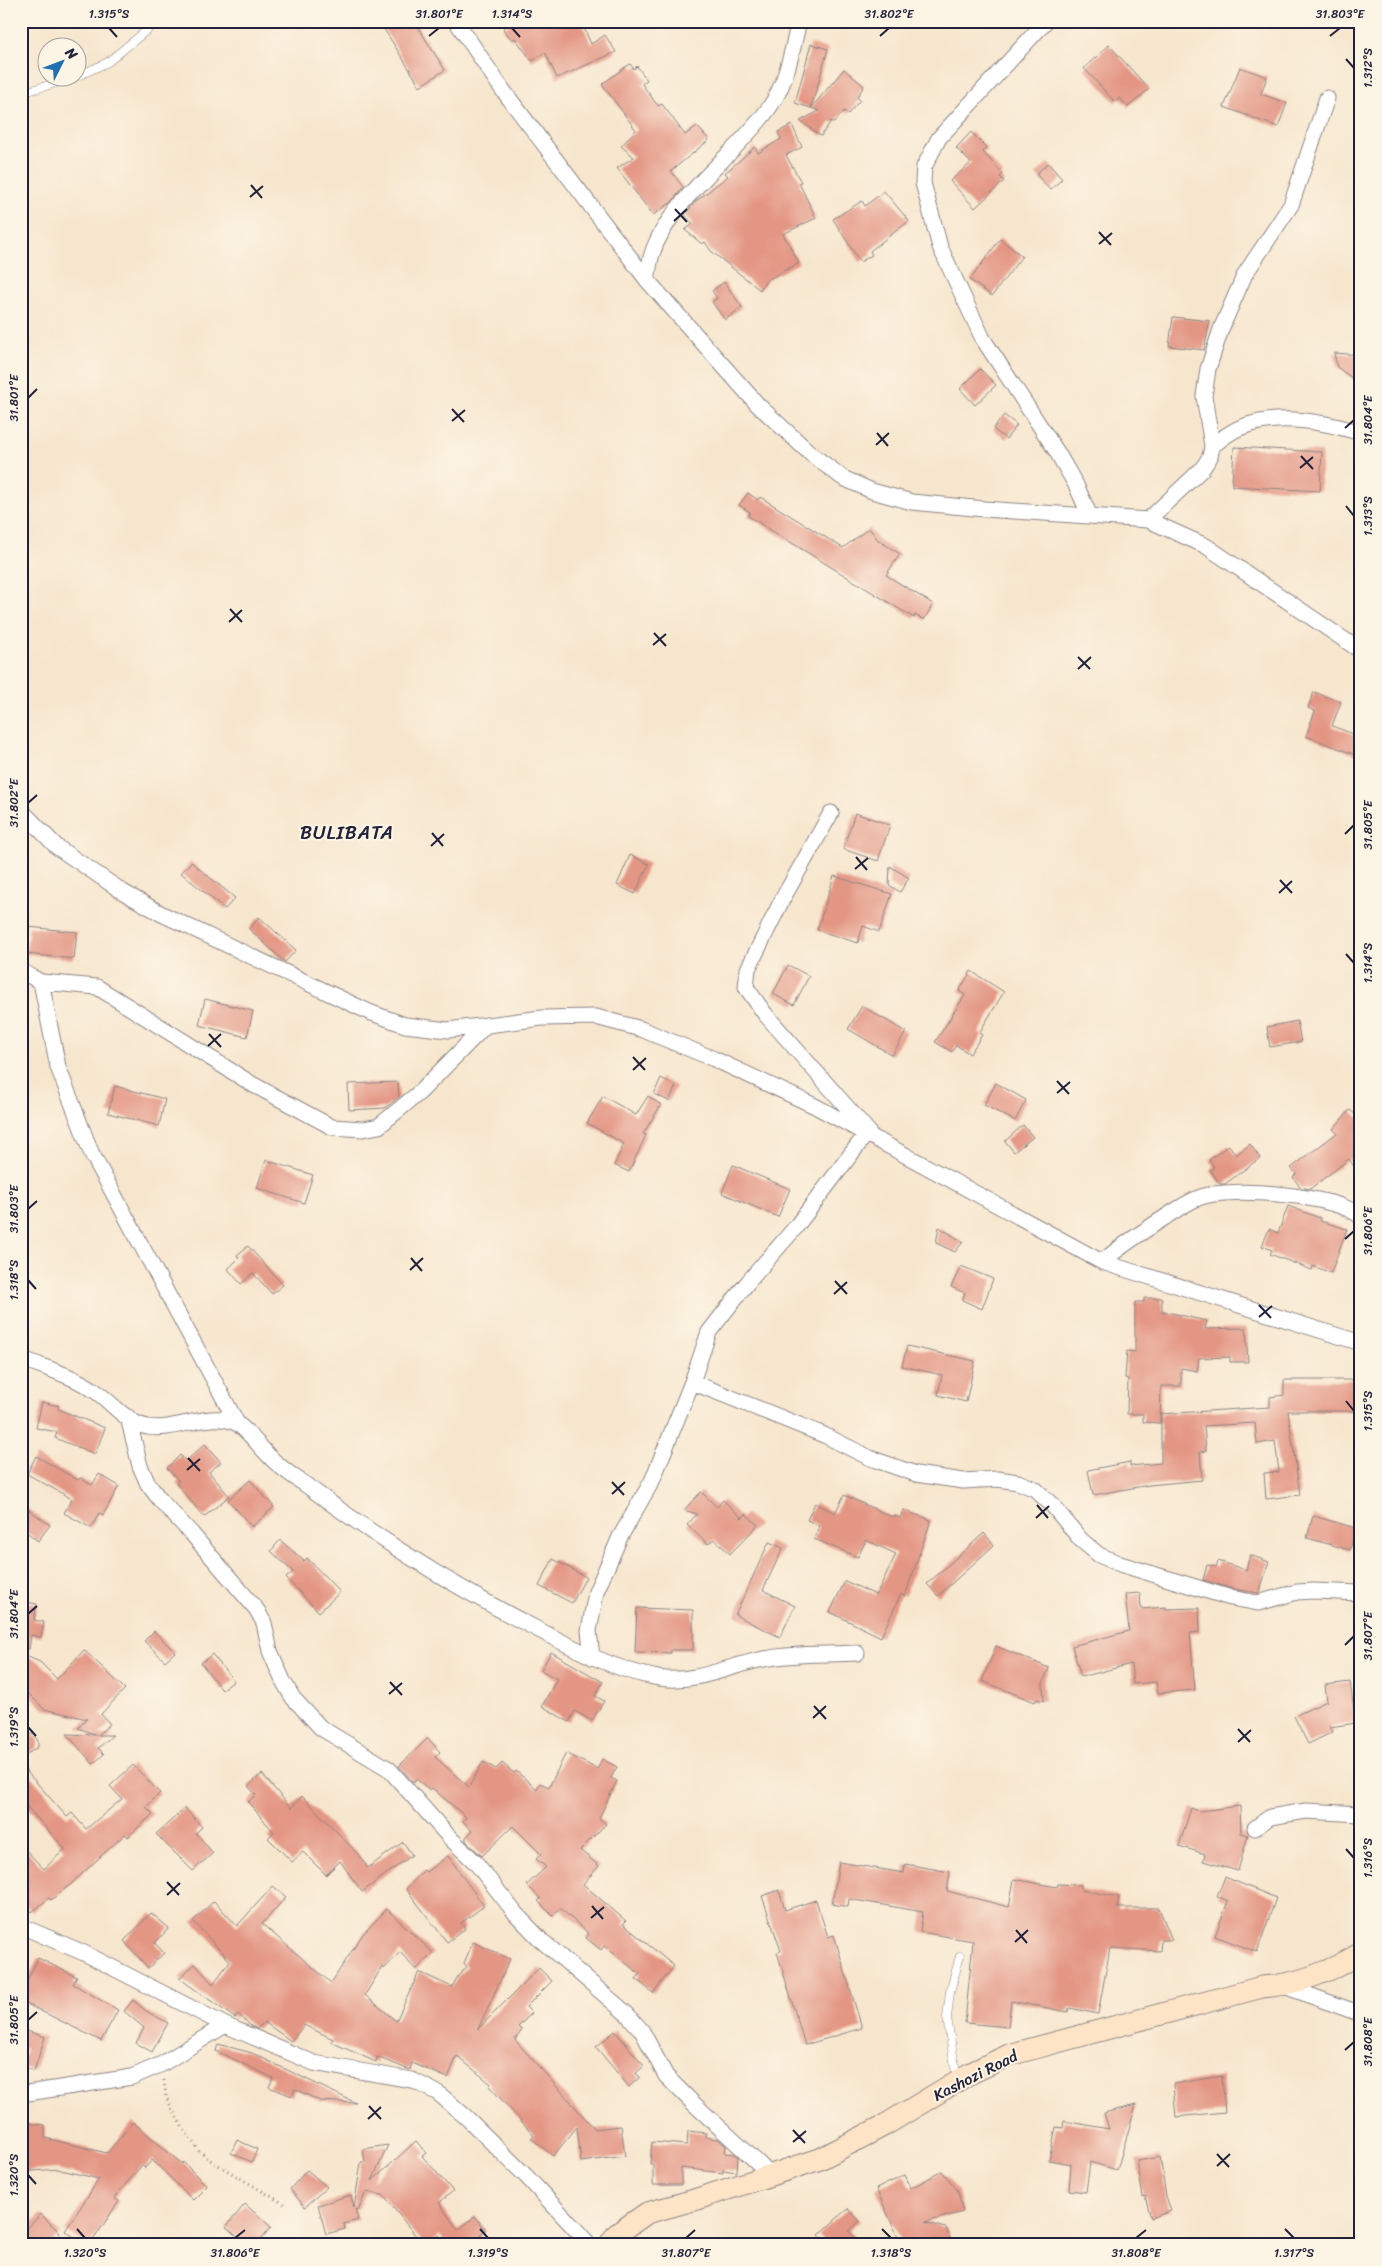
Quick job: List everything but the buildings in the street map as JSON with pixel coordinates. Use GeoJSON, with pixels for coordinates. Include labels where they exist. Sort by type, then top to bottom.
{"type":"FeatureCollection","features":[{"type":"Feature","properties":{"kind":"main road","name":"Kashozi Road"},"geometry":{"type":"LineString","coordinates":[[608,2245],[617,2234],[647,2212],[694,2200],[820,2159],[885,2125],[957,2081],[1009,2055],[1262,1987],[1284,1986],[1344,1964],[1361,1953]]}},
{"type":"Feature","properties":{"kind":"street"},"geometry":{"type":"LineString","coordinates":[[456,21],[502,89],[647,280],[758,405],[811,454],[843,478],[872,491],[912,502],[1148,520],[1206,546],[1361,651]]}},
{"type":"Feature","properties":{"kind":"street"},"geometry":{"type":"LineString","coordinates":[[647,280],[652,254],[662,232],[702,182],[770,107],[786,75],[799,21]]}},
{"type":"Feature","properties":{"kind":"street"},"geometry":{"type":"LineString","coordinates":[[1041,24],[939,138],[924,167],[923,182],[940,247],[983,339],[1057,452],[1076,485],[1090,516]]}},
{"type":"Feature","properties":{"kind":"street"},"geometry":{"type":"LineString","coordinates":[[1148,520],[1202,469],[1210,457],[1212,446],[1204,396],[1208,370],[1221,329],[1245,274],[1291,205],[1327,98]]}},
{"type":"Feature","properties":{"kind":"street"},"geometry":{"type":"LineString","coordinates":[[1212,446],[1230,432],[1243,426],[1266,421],[1296,421],[1361,434]]}},
{"type":"Feature","properties":{"kind":"street"},"geometry":{"type":"LineString","coordinates":[[21,810],[57,847],[123,892],[178,922],[360,1008],[405,1025],[448,1030],[542,1018],[596,1017],[641,1029],[722,1063],[815,1106],[1102,1262],[1361,1343]]}},
{"type":"Feature","properties":{"kind":"street"},"geometry":{"type":"LineString","coordinates":[[831,813],[783,898],[748,969],[746,987],[765,1014],[871,1135]]}},
{"type":"Feature","properties":{"kind":"street"},"geometry":{"type":"LineString","coordinates":[[21,971],[41,982],[97,987],[252,1084],[332,1127],[363,1129],[379,1126],[420,1092],[486,1025]]}},
{"type":"Feature","properties":{"kind":"street"},"geometry":{"type":"LineString","coordinates":[[41,982],[58,1067],[91,1152],[237,1423],[274,1461],[307,1487],[435,1573],[506,1613],[592,1657],[659,1678],[681,1679],[704,1676],[760,1660],[858,1653]]}},
{"type":"Feature","properties":{"kind":"street"},"geometry":{"type":"LineString","coordinates":[[592,1657],[589,1631],[596,1592],[620,1537],[652,1481],[692,1382],[709,1332],[748,1282],[871,1135]]}},
{"type":"Feature","properties":{"kind":"street"},"geometry":{"type":"LineString","coordinates":[[1102,1262],[1124,1243],[1190,1201],[1204,1196],[1263,1193],[1287,1194],[1342,1206],[1361,1217]]}},
{"type":"Feature","properties":{"kind":"street"},"geometry":{"type":"LineString","coordinates":[[21,1358],[63,1373],[97,1392],[128,1418],[145,1427],[162,1428],[204,1420],[221,1420],[237,1423]]}},
{"type":"Feature","properties":{"kind":"street"},"geometry":{"type":"LineString","coordinates":[[692,1382],[824,1435],[870,1458],[916,1474],[963,1481],[998,1479],[1018,1482],[1035,1489],[1053,1506],[1081,1540],[1100,1555],[1120,1564],[1230,1598],[1258,1603],[1296,1592],[1361,1593]]}},
{"type":"Feature","properties":{"kind":"street"},"geometry":{"type":"LineString","coordinates":[[128,1418],[140,1466],[148,1484],[161,1502],[192,1534],[257,1610],[264,1623],[283,1681],[293,1698],[321,1728],[365,1753],[394,1774],[450,1838],[476,1863],[516,1914],[541,1940],[627,2014],[642,2031],[666,2076],[770,2175]]}},
{"type":"Feature","properties":{"kind":"street"},"geometry":{"type":"LineString","coordinates":[[1254,1828],[1270,1817],[1306,1811],[1361,1814]]}},
{"type":"Feature","properties":{"kind":"street"},"geometry":{"type":"LineString","coordinates":[[21,1926],[84,1953],[225,2025],[314,2063],[412,2080],[438,2093],[467,2118],[527,2177],[590,2245]]}},
{"type":"Feature","properties":{"kind":"street"},"geometry":{"type":"LineString","coordinates":[[1284,1986],[1361,2014]]}},
{"type":"Feature","properties":{"kind":"street"},"geometry":{"type":"LineString","coordinates":[[21,2094],[132,2077],[162,2064],[225,2025]]}},
{"type":"Feature","properties":{"kind":"lane"},"geometry":{"type":"LineString","coordinates":[[88,71],[108,62],[158,21]]}},
{"type":"Feature","properties":{"kind":"lane"},"geometry":{"type":"LineString","coordinates":[[21,93],[38,88]]}},
{"type":"Feature","properties":{"kind":"lane"},"geometry":{"type":"LineString","coordinates":[[957,2081],[947,2018],[950,1992],[960,1956]]}},
{"type":"Feature","properties":{"kind":"path"},"geometry":{"type":"LineString","coordinates":[[162,2064],[166,2097],[181,2125],[199,2151],[213,2162],[284,2204]]}},
{"type":"Feature","properties":{"kind":"district","name":"BULIBATA"},"geometry":{"type":"Point","coordinates":[347,832]}}]}
